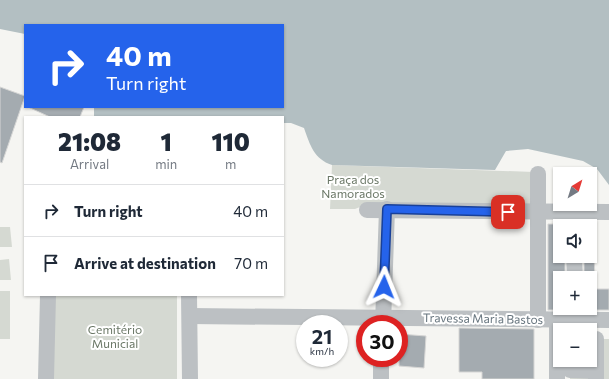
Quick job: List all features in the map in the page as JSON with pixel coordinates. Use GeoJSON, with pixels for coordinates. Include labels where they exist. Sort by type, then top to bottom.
{"type":"FeatureCollection","features":[{"type":"Feature","properties":{"kind":"street"},"geometry":{"type":"LineString","coordinates":[[538,174],[538,320]]}},
{"type":"Feature","properties":{"kind":"street"},"geometry":{"type":"LineString","coordinates":[[383,315],[387,209]]}},
{"type":"Feature","properties":{"kind":"street"},"geometry":{"type":"LineString","coordinates":[[367,210],[387,209],[539,213],[574,219],[609,212]]}},
{"type":"Feature","properties":{"kind":"street"},"geometry":{"type":"LineString","coordinates":[[46,379],[48,296]]}},
{"type":"Feature","properties":{"kind":"street"},"geometry":{"type":"LineString","coordinates":[[189,296],[190,379]]}},
{"type":"Feature","properties":{"kind":"street","name":"Travessa Maria Bastos"},"geometry":{"type":"LineString","coordinates":[[408,321],[557,320],[572,315]]}},
{"type":"Feature","properties":{"kind":"street","name":"Travessa Maria Bastos"},"geometry":{"type":"LineString","coordinates":[[581,315],[609,320]]}},
{"type":"Feature","properties":{"kind":"street","name":"Travessa Maria Bastos"},"geometry":{"type":"LineString","coordinates":[[190,316],[356,320]]}},
{"type":"Feature","properties":{"kind":"street"},"geometry":{"type":"LineString","coordinates":[[557,320],[557,379]]}},
{"type":"Feature","properties":{"kind":"street"},"geometry":{"type":"LineString","coordinates":[[570,370],[596,375],[598,339]]}},
{"type":"Feature","properties":{"kind":"street"},"geometry":{"type":"LineString","coordinates":[[381,367],[381,379]]}},
{"type":"Feature","properties":{"kind":"green space","name":"Praça dos Namorados"},"geometry":{"type":"Polygon","coordinates":[[[332,165],[534,172],[532,205],[365,205],[355,209],[330,209],[332,165]]]}},
{"type":"Feature","properties":{"kind":"green space"},"geometry":{"type":"Polygon","coordinates":[[[0,227],[10,227],[12,247],[0,247],[0,227]]]}},
{"type":"Feature","properties":{"kind":"green space"},"geometry":{"type":"Polygon","coordinates":[[[9,259],[11,280],[0,280],[0,260],[9,259]]]}},
{"type":"Feature","properties":{"kind":"green space"},"geometry":{"type":"Polygon","coordinates":[[[0,291],[10,291],[10,339],[0,339],[0,291]]]}},
{"type":"Feature","properties":{"kind":"green space","name":"Cemitério Municial"},"geometry":{"type":"Polygon","coordinates":[[[53,296],[177,296],[177,379],[53,379],[53,296]]]}},
{"type":"Feature","properties":{"kind":"green space"},"geometry":{"type":"Polygon","coordinates":[[[597,339],[609,339],[609,379],[570,379],[570,367],[597,367],[597,339]]]}},
{"type":"Feature","properties":{"kind":"shaded area"},"geometry":{"type":"Polygon","coordinates":[[[0,0],[609,0],[609,185],[597,167],[594,167],[583,161],[528,149],[506,151],[495,170],[332,165],[317,155],[311,146],[304,128],[291,123],[284,123],[284,116],[94,116],[94,108],[284,108],[284,24],[24,24],[24,34],[0,29],[0,0]]]}},
{"type":"Feature","properties":{"kind":"building"},"geometry":{"type":"Polygon","coordinates":[[[0,87],[24,96],[24,99],[2,163],[0,162],[0,87]]]}},
{"type":"Feature","properties":{"kind":"building"},"geometry":{"type":"Polygon","coordinates":[[[30,108],[84,108],[80,116],[48,116],[30,108]]]}},
{"type":"Feature","properties":{"kind":"building"},"geometry":{"type":"Polygon","coordinates":[[[548,224],[553,224],[553,263],[565,263],[565,271],[553,271],[553,310],[548,310],[548,224]]]}},
{"type":"Feature","properties":{"kind":"building"},"geometry":{"type":"Polygon","coordinates":[[[584,263],[594,263],[595,271],[584,271],[584,263]]]}},
{"type":"Feature","properties":{"kind":"building"},"geometry":{"type":"Polygon","coordinates":[[[597,289],[609,289],[609,310],[597,310],[597,289]]]}},
{"type":"Feature","properties":{"kind":"building"},"geometry":{"type":"Polygon","coordinates":[[[459,328],[534,329],[534,379],[482,379],[482,372],[459,372],[459,328]]]}},
{"type":"Feature","properties":{"kind":"building"},"geometry":{"type":"Polygon","coordinates":[[[408,335],[426,336],[424,368],[408,367],[408,335]]]}},
{"type":"Feature","properties":{"kind":"route"},"geometry":{"type":"LineString","coordinates":[[384,287],[387,209],[508,212]]}}]}
